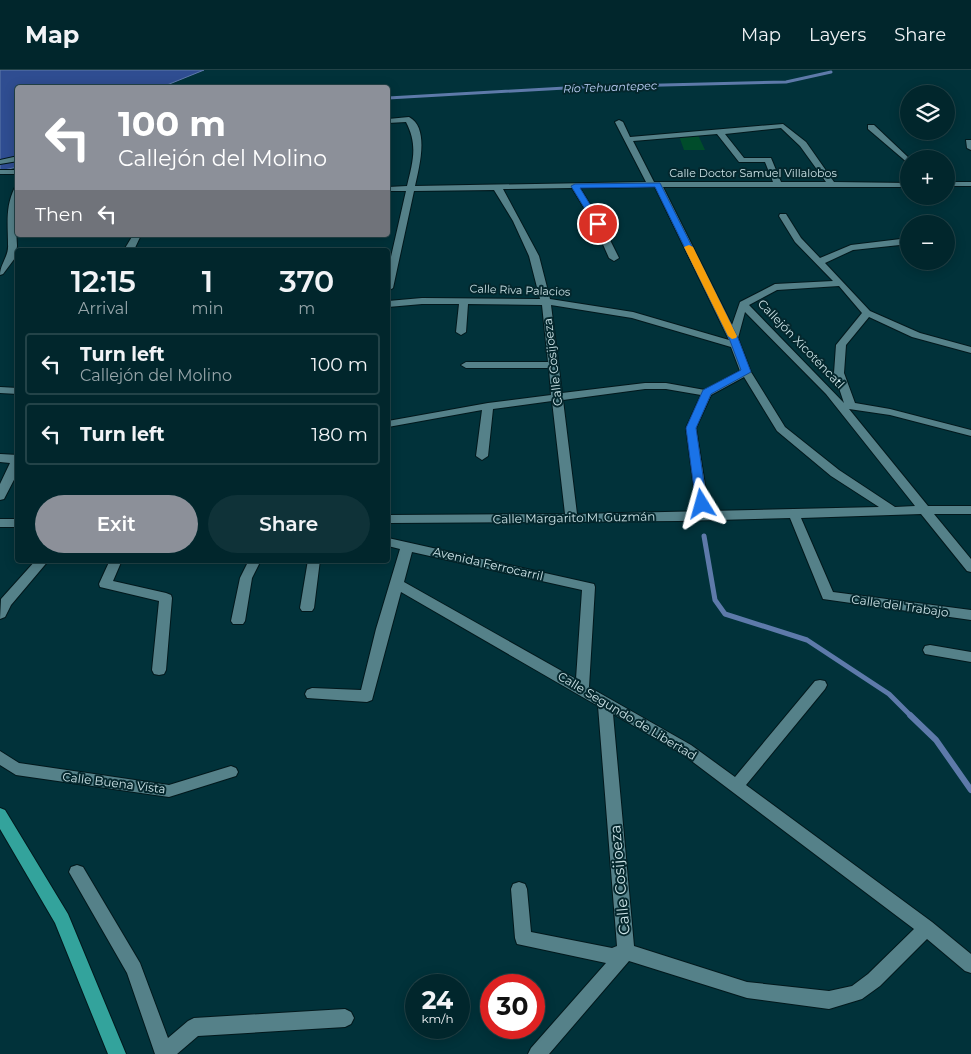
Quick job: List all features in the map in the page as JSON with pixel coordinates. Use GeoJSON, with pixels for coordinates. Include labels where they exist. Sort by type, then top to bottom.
{"type":"FeatureCollection","features":[{"type":"Feature","properties":{"kind":"main road"},"geometry":{"type":"LineString","coordinates":[[0,815],[62,919],[117,1054]]}},
{"type":"Feature","properties":{"kind":"street"},"geometry":{"type":"LineString","coordinates":[[390,121],[409,119],[417,135],[418,155],[390,275]]}},
{"type":"Feature","properties":{"kind":"street"},"geometry":{"type":"LineString","coordinates":[[619,122],[655,185],[734,341],[746,372],[781,429],[835,473],[893,511]]}},
{"type":"Feature","properties":{"kind":"street"},"geometry":{"type":"LineString","coordinates":[[629,139],[784,126],[804,144],[830,184]]}},
{"type":"Feature","properties":{"kind":"street"},"geometry":{"type":"LineString","coordinates":[[871,127],[900,154]]}},
{"type":"Feature","properties":{"kind":"street"},"geometry":{"type":"LineString","coordinates":[[719,132],[742,160],[768,160],[778,184]]}},
{"type":"Feature","properties":{"kind":"street"},"geometry":{"type":"LineString","coordinates":[[0,162],[15,159]]}},
{"type":"Feature","properties":{"kind":"street"},"geometry":{"type":"LineString","coordinates":[[0,172],[15,172]]}},
{"type":"Feature","properties":{"kind":"street","name":"Calle Doctor Samuel Villalobos"},"geometry":{"type":"LineString","coordinates":[[390,189],[778,184],[900,185]]}},
{"type":"Feature","properties":{"kind":"street"},"geometry":{"type":"LineString","coordinates":[[955,184],[971,184]]}},
{"type":"Feature","properties":{"kind":"street"},"geometry":{"type":"LineString","coordinates":[[575,186],[598,224],[614,258]]}},
{"type":"Feature","properties":{"kind":"street","name":"Calle Cosijoeza"},"geometry":{"type":"LineString","coordinates":[[497,187],[517,221],[534,256],[546,302],[571,517]]}},
{"type":"Feature","properties":{"kind":"street"},"geometry":{"type":"LineString","coordinates":[[0,272],[10,258],[13,246],[14,235],[11,209],[15,195]]}},
{"type":"Feature","properties":{"kind":"street"},"geometry":{"type":"LineString","coordinates":[[783,216],[798,240],[841,283],[867,313],[916,335],[971,350]]}},
{"type":"Feature","properties":{"kind":"street"},"geometry":{"type":"LineString","coordinates":[[390,235],[400,235]]}},
{"type":"Feature","properties":{"kind":"street"},"geometry":{"type":"LineString","coordinates":[[819,262],[850,248],[900,242]]}},
{"type":"Feature","properties":{"kind":"street"},"geometry":{"type":"LineString","coordinates":[[743,304],[775,287],[841,283]]}},
{"type":"Feature","properties":{"kind":"street","name":"Calle Riva Palacios"},"geometry":{"type":"LineString","coordinates":[[390,304],[422,300],[558,302],[633,315],[734,341]]}},
{"type":"Feature","properties":{"kind":"street"},"geometry":{"type":"LineString","coordinates":[[461,332],[464,301]]}},
{"type":"Feature","properties":{"kind":"street","name":"Callejón Xicoténcatl"},"geometry":{"type":"LineString","coordinates":[[734,341],[743,304]]}},
{"type":"Feature","properties":{"kind":"street","name":"Callejón Xicoténcatl"},"geometry":{"type":"LineString","coordinates":[[743,304],[846,406],[971,568]]}},
{"type":"Feature","properties":{"kind":"street"},"geometry":{"type":"LineString","coordinates":[[867,313],[841,346],[839,373],[846,406],[890,412],[971,433]]}},
{"type":"Feature","properties":{"kind":"street"},"geometry":{"type":"LineString","coordinates":[[466,365],[553,365]]}},
{"type":"Feature","properties":{"kind":"street"},"geometry":{"type":"LineString","coordinates":[[390,424],[488,406],[645,386],[675,387],[707,392],[746,372]]}},
{"type":"Feature","properties":{"kind":"street"},"geometry":{"type":"LineString","coordinates":[[0,390],[15,392]]}},
{"type":"Feature","properties":{"kind":"street"},"geometry":{"type":"LineString","coordinates":[[702,504],[691,428],[707,392]]}},
{"type":"Feature","properties":{"kind":"street"},"geometry":{"type":"LineString","coordinates":[[482,456],[488,406]]}},
{"type":"Feature","properties":{"kind":"street"},"geometry":{"type":"LineString","coordinates":[[0,458],[15,460]]}},
{"type":"Feature","properties":{"kind":"street"},"geometry":{"type":"LineString","coordinates":[[0,496],[15,464]]}},
{"type":"Feature","properties":{"kind":"street","name":"Calle Margarito M. Guzmán"},"geometry":{"type":"LineString","coordinates":[[390,519],[679,517],[971,510]]}},
{"type":"Feature","properties":{"kind":"street","name":"Calle del Trabajo"},"geometry":{"type":"LineString","coordinates":[[794,514],[828,596],[971,616]]}},
{"type":"Feature","properties":{"kind":"street"},"geometry":{"type":"LineString","coordinates":[[0,523],[15,523]]}},
{"type":"Feature","properties":{"kind":"street","name":"Avenida Ferrocarril"},"geometry":{"type":"LineString","coordinates":[[390,542],[589,587],[582,688]]}},
{"type":"Feature","properties":{"kind":"street"},"geometry":{"type":"LineString","coordinates":[[312,694],[367,696],[406,546]]}},
{"type":"Feature","properties":{"kind":"street"},"geometry":{"type":"LineString","coordinates":[[0,614],[6,602],[40,563]]}},
{"type":"Feature","properties":{"kind":"street"},"geometry":{"type":"LineString","coordinates":[[115,563],[105,584],[166,598],[159,670]]}},
{"type":"Feature","properties":{"kind":"street"},"geometry":{"type":"LineString","coordinates":[[238,621],[246,578],[254,563]]}},
{"type":"Feature","properties":{"kind":"street"},"geometry":{"type":"LineString","coordinates":[[307,608],[314,563]]}},
{"type":"Feature","properties":{"kind":"street","name":"Calle Segundo de Libertad"},"geometry":{"type":"LineString","coordinates":[[397,584],[686,749],[926,928],[971,965]]}},
{"type":"Feature","properties":{"kind":"street"},"geometry":{"type":"LineString","coordinates":[[930,650],[971,657]]}},
{"type":"Feature","properties":{"kind":"street"},"geometry":{"type":"LineString","coordinates":[[736,786],[820,685]]}},
{"type":"Feature","properties":{"kind":"street","name":"Calle Cosijoeza"},"geometry":{"type":"LineString","coordinates":[[537,1054],[626,952],[605,704]]}},
{"type":"Feature","properties":{"kind":"street","name":"Calle Buena Vista"},"geometry":{"type":"LineString","coordinates":[[0,756],[16,769],[169,791],[231,772]]}},
{"type":"Feature","properties":{"kind":"street"},"geometry":{"type":"LineString","coordinates":[[76,872],[134,969],[165,1053],[194,1027],[345,1018]]}},
{"type":"Feature","properties":{"kind":"street"},"geometry":{"type":"LineString","coordinates":[[519,889],[523,938],[612,956],[626,952],[747,990],[829,1000],[856,993],[874,980],[926,928]]}},
{"type":"Feature","properties":{"kind":"green space"},"geometry":{"type":"Polygon","coordinates":[[[698,135],[705,150],[684,150],[679,136],[698,135]]]}},
{"type":"Feature","properties":{"kind":"water"},"geometry":{"type":"Polygon","coordinates":[[[0,70],[204,70],[167,85],[15,85],[15,167],[0,171],[0,70]]]}},
{"type":"Feature","properties":{"kind":"waterway","name":"Río Tehuantepec"},"geometry":{"type":"LineString","coordinates":[[390,98],[583,87],[786,82],[831,72]]}},
{"type":"Feature","properties":{"kind":"waterway"},"geometry":{"type":"LineString","coordinates":[[704,536],[715,600],[725,614],[807,640],[889,694],[910,715]]}},
{"type":"Feature","properties":{"kind":"waterway"},"geometry":{"type":"LineString","coordinates":[[910,715],[936,740],[971,790]]}},
{"type":"Feature","properties":{"kind":"slow traffic"},"geometry":{"type":"LineString","coordinates":[[689,247],[732,336]]}},
{"type":"Feature","properties":{"kind":"route"},"geometry":{"type":"LineString","coordinates":[[598,224],[575,186],[658,184],[736,345],[746,372],[707,392],[691,428],[702,504]]}}]}
